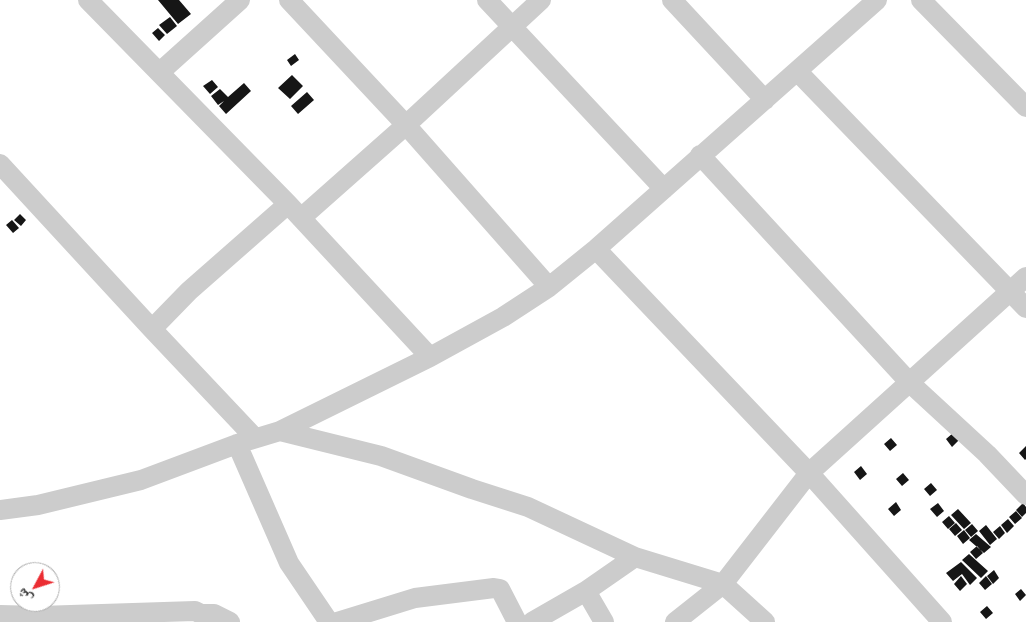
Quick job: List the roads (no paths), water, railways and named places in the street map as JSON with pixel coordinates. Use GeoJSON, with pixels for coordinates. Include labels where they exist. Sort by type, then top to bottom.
{"type":"FeatureCollection","features":[{"type":"Feature","properties":{"kind":"street"},"geometry":{"type":"LineString","coordinates":[[88,0],[294,211],[430,357]]}},
{"type":"Feature","properties":{"kind":"street"},"geometry":{"type":"LineString","coordinates":[[160,72],[240,0]]}},
{"type":"Feature","properties":{"kind":"street"},"geometry":{"type":"LineString","coordinates":[[289,0],[406,125],[549,287]]}},
{"type":"Feature","properties":{"kind":"street"},"geometry":{"type":"LineString","coordinates":[[487,0],[664,189]]}},
{"type":"Feature","properties":{"kind":"street"},"geometry":{"type":"LineString","coordinates":[[152,329],[189,291],[406,125],[541,0]]}},
{"type":"Feature","properties":{"kind":"street"},"geometry":{"type":"LineString","coordinates":[[672,0],[765,100]]}},
{"type":"Feature","properties":{"kind":"street"},"geometry":{"type":"LineString","coordinates":[[921,0],[1026,107]]}},
{"type":"Feature","properties":{"kind":"street"},"geometry":{"type":"LineString","coordinates":[[0,510],[38,505],[140,480],[246,441],[280,432],[430,357],[503,316],[549,287],[596,249],[700,155],[765,100],[873,1]]}},
{"type":"Feature","properties":{"kind":"street"},"geometry":{"type":"LineString","coordinates":[[796,71],[1026,308]]}},
{"type":"Feature","properties":{"kind":"street"},"geometry":{"type":"LineString","coordinates":[[700,155],[910,383],[988,454],[1026,495]]}},
{"type":"Feature","properties":{"kind":"street"},"geometry":{"type":"LineString","coordinates":[[0,164],[152,329],[246,441],[289,563],[337,622],[415,598],[494,588],[500,589],[517,622]]}},
{"type":"Feature","properties":{"kind":"street"},"geometry":{"type":"LineString","coordinates":[[596,249],[809,473],[942,622]]}},
{"type":"Feature","properties":{"kind":"street"},"geometry":{"type":"LineString","coordinates":[[675,622],[722,584],[809,473],[1026,277]]}},
{"type":"Feature","properties":{"kind":"street"},"geometry":{"type":"LineString","coordinates":[[280,432],[381,456],[472,490],[528,507],[635,557],[722,584],[765,622]]}},
{"type":"Feature","properties":{"kind":"street"},"geometry":{"type":"LineString","coordinates":[[532,622],[586,591],[635,557]]}},
{"type":"Feature","properties":{"kind":"street"},"geometry":{"type":"LineString","coordinates":[[586,591],[604,622]]}},
{"type":"Feature","properties":{"kind":"street"},"geometry":{"type":"LineString","coordinates":[[0,615],[40,616],[195,611],[219,619]]}}]}
